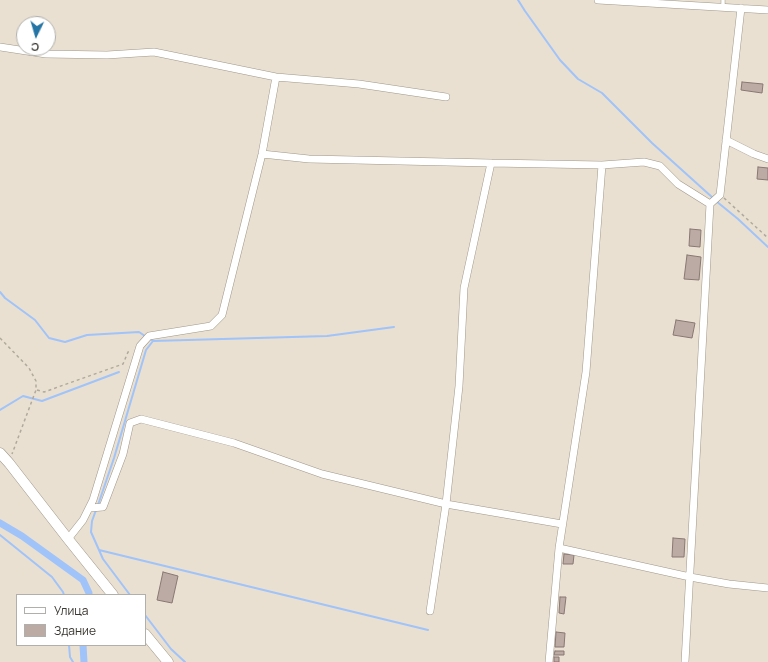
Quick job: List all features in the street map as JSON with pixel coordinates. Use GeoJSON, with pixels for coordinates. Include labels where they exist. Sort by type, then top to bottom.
{"type":"FeatureCollection","features":[{"type":"Feature","properties":{"kind":"street"},"geometry":{"type":"LineString","coordinates":[[598,0],[723,4],[740,8],[768,10]]}},
{"type":"Feature","properties":{"kind":"street"},"geometry":{"type":"LineString","coordinates":[[685,662],[710,204],[720,194],[740,8]]}},
{"type":"Feature","properties":{"kind":"street"},"geometry":{"type":"LineString","coordinates":[[0,47],[46,54],[106,55],[154,52],[276,77],[359,84],[446,96]]}},
{"type":"Feature","properties":{"kind":"street"},"geometry":{"type":"LineString","coordinates":[[68,539],[83,520],[94,500],[140,346],[149,336],[211,326],[222,315],[262,154],[276,77]]}},
{"type":"Feature","properties":{"kind":"street"},"geometry":{"type":"LineString","coordinates":[[726,140],[754,154],[768,159]]}},
{"type":"Feature","properties":{"kind":"street"},"geometry":{"type":"LineString","coordinates":[[262,154],[309,158],[490,163],[602,165],[644,162],[660,166],[678,184],[710,204]]}},
{"type":"Feature","properties":{"kind":"street"},"geometry":{"type":"LineString","coordinates":[[430,611],[446,504],[459,386],[464,288],[490,163]]}},
{"type":"Feature","properties":{"kind":"street"},"geometry":{"type":"LineString","coordinates":[[549,662],[562,524],[586,372],[602,165]]}},
{"type":"Feature","properties":{"kind":"street"},"geometry":{"type":"LineString","coordinates":[[90,508],[103,507],[124,454],[130,423],[141,419],[234,442],[322,474],[446,504],[562,524]]}},
{"type":"Feature","properties":{"kind":"street"},"geometry":{"type":"LineString","coordinates":[[0,453],[113,594]]}},
{"type":"Feature","properties":{"kind":"street"},"geometry":{"type":"LineString","coordinates":[[559,548],[690,577],[729,584],[768,588]]}},
{"type":"Feature","properties":{"kind":"street"},"geometry":{"type":"LineString","coordinates":[[146,635],[168,662]]}},
{"type":"Feature","properties":{"kind":"path"},"geometry":{"type":"LineString","coordinates":[[720,194],[768,238]]}},
{"type":"Feature","properties":{"kind":"path"},"geometry":{"type":"LineString","coordinates":[[0,338],[29,368],[36,381],[36,390],[9,463]]}},
{"type":"Feature","properties":{"kind":"path"},"geometry":{"type":"LineString","coordinates":[[36,390],[44,392],[123,364],[128,352],[140,346]]}},
{"type":"Feature","properties":{"kind":"building"},"geometry":{"type":"Polygon","coordinates":[[[742,82],[763,84],[762,93],[741,90],[742,82]]]}},
{"type":"Feature","properties":{"kind":"building"},"geometry":{"type":"Polygon","coordinates":[[[758,167],[768,168],[768,180],[757,179],[758,167]]]}},
{"type":"Feature","properties":{"kind":"building"},"geometry":{"type":"Polygon","coordinates":[[[690,229],[701,230],[700,247],[689,246],[690,229]]]}},
{"type":"Feature","properties":{"kind":"building"},"geometry":{"type":"Polygon","coordinates":[[[687,255],[701,257],[699,280],[684,279],[687,255]]]}},
{"type":"Feature","properties":{"kind":"building"},"geometry":{"type":"Polygon","coordinates":[[[676,320],[695,323],[692,338],[673,335],[676,320]]]}},
{"type":"Feature","properties":{"kind":"building"},"geometry":{"type":"Polygon","coordinates":[[[673,538],[685,539],[684,557],[672,557],[673,538]]]}},
{"type":"Feature","properties":{"kind":"building"},"geometry":{"type":"Polygon","coordinates":[[[564,554],[574,555],[573,564],[563,564],[564,554]]]}},
{"type":"Feature","properties":{"kind":"building"},"geometry":{"type":"Polygon","coordinates":[[[163,572],[178,576],[172,603],[157,600],[163,572]]]}},
{"type":"Feature","properties":{"kind":"building"},"geometry":{"type":"Polygon","coordinates":[[[560,597],[566,597],[564,614],[559,613],[560,597]]]}},
{"type":"Feature","properties":{"kind":"building"},"geometry":{"type":"Polygon","coordinates":[[[556,632],[565,633],[564,647],[555,647],[556,632]]]}},
{"type":"Feature","properties":{"kind":"building"},"geometry":{"type":"Polygon","coordinates":[[[555,651],[564,651],[564,655],[554,655],[555,651]]]}},
{"type":"Feature","properties":{"kind":"building"},"geometry":{"type":"Polygon","coordinates":[[[554,657],[559,657],[559,662],[554,662],[554,657]]]}},
{"type":"Feature","properties":{"kind":"waterway"},"geometry":{"type":"LineString","coordinates":[[518,0],[560,60],[578,79],[602,93],[652,143],[713,198]]}},
{"type":"Feature","properties":{"kind":"waterway"},"geometry":{"type":"LineString","coordinates":[[716,201],[768,247]]}},
{"type":"Feature","properties":{"kind":"waterway"},"geometry":{"type":"LineString","coordinates":[[0,292],[5,298],[35,320],[49,338],[65,342],[87,335],[139,332],[145,336]]}},
{"type":"Feature","properties":{"kind":"waterway"},"geometry":{"type":"LineString","coordinates":[[149,338],[153,341],[327,336],[394,327]]}},
{"type":"Feature","properties":{"kind":"waterway"},"geometry":{"type":"LineString","coordinates":[[98,505],[114,458],[146,350],[153,341]]}},
{"type":"Feature","properties":{"kind":"waterway"},"geometry":{"type":"LineString","coordinates":[[0,410],[23,396],[42,401],[119,372]]}},
{"type":"Feature","properties":{"kind":"waterway"},"geometry":{"type":"LineString","coordinates":[[96,510],[92,521],[91,532],[103,559],[129,594]]}},
{"type":"Feature","properties":{"kind":"waterway"},"geometry":{"type":"LineString","coordinates":[[0,523],[22,536],[83,580],[89,594]]}},
{"type":"Feature","properties":{"kind":"waterway"},"geometry":{"type":"LineString","coordinates":[[0,535],[52,577],[64,594]]}},
{"type":"Feature","properties":{"kind":"waterway"},"geometry":{"type":"LineString","coordinates":[[99,550],[428,630]]}},
{"type":"Feature","properties":{"kind":"waterway"},"geometry":{"type":"LineString","coordinates":[[146,616],[171,649],[185,662]]}},
{"type":"Feature","properties":{"kind":"waterway"},"geometry":{"type":"LineString","coordinates":[[69,646],[70,657],[73,662]]}},
{"type":"Feature","properties":{"kind":"waterway"},"geometry":{"type":"LineString","coordinates":[[83,646],[84,662]]}}]}
